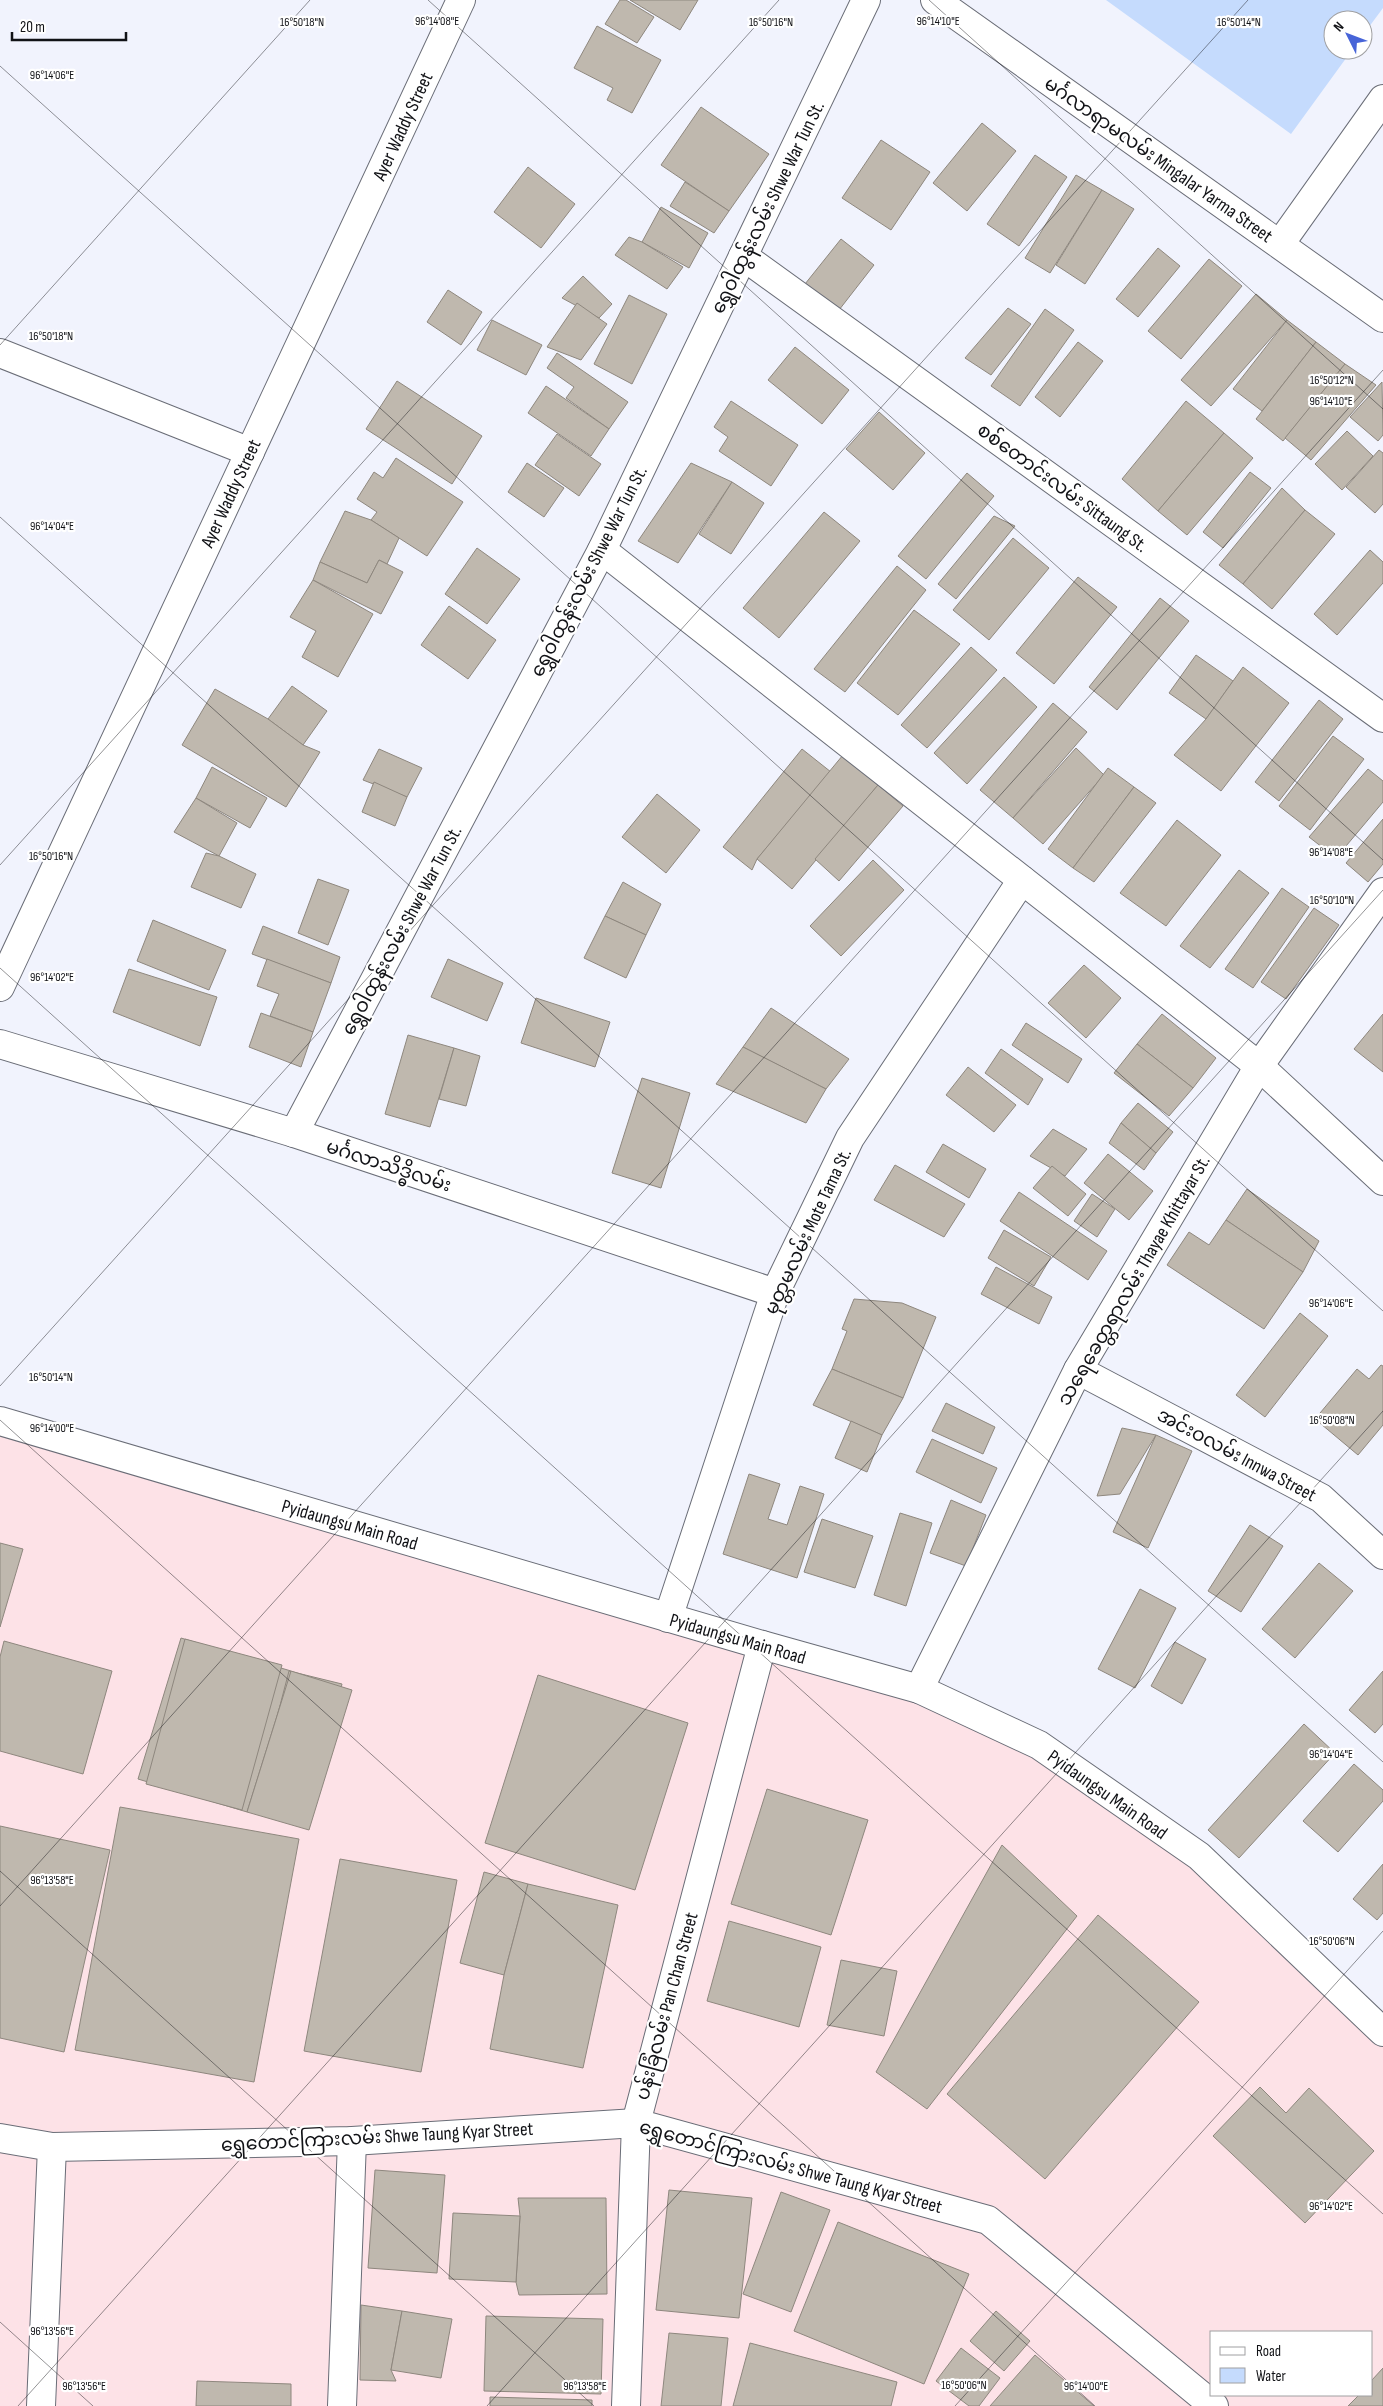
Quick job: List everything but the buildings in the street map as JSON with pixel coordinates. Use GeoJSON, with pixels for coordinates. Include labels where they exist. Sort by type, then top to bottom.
{"type":"FeatureCollection","features":[{"type":"Feature","properties":{"kind":"street","name":"Ayer Waddy Street"},"geometry":{"type":"LineString","coordinates":[[0,987],[461,0]]}},
{"type":"Feature","properties":{"kind":"street","name":"ရွှေဝါထွန်းလမ်း Shwe War Tun St."},"geometry":{"type":"LineString","coordinates":[[294,1133],[602,550],[866,0]]}},
{"type":"Feature","properties":{"kind":"street","name":"မင်္ဂလာရာမလမ်း Mingalar Yarma Street"},"geometry":{"type":"LineString","coordinates":[[936,0],[1383,318]]}},
{"type":"Feature","properties":{"kind":"street"},"geometry":{"type":"LineString","coordinates":[[1280,244],[1383,99]]}},
{"type":"Feature","properties":{"kind":"street","name":"စစ်တောင်းလမ်း Sittaung St."},"geometry":{"type":"LineString","coordinates":[[743,256],[1383,718]]}},
{"type":"Feature","properties":{"kind":"street"},"geometry":{"type":"LineString","coordinates":[[0,353],[250,452]]}},
{"type":"Feature","properties":{"kind":"street"},"geometry":{"type":"LineString","coordinates":[[602,550],[1259,1066],[1383,1181]]}},
{"type":"Feature","properties":{"kind":"street","name":"မုတ္တမလမ်း Mote Tama St."},"geometry":{"type":"LineString","coordinates":[[668,1618],[775,1293],[850,1138],[1022,880]]}},
{"type":"Feature","properties":{"kind":"street","name":"သရေခေတ္တရာလမ်း Thayae Khittayar St."},"geometry":{"type":"LineString","coordinates":[[920,1689],[1078,1370],[1259,1066],[1383,892]]}},
{"type":"Feature","properties":{"kind":"street","name":"မင်္ဂလာသိဒ္ဓိလမ်း"},"geometry":{"type":"LineString","coordinates":[[0,1044],[294,1133],[775,1293]]}},
{"type":"Feature","properties":{"kind":"street","name":"အင်းဝလမ်း Innwa Street"},"geometry":{"type":"LineString","coordinates":[[1078,1370],[1321,1498],[1383,1555]]}},
{"type":"Feature","properties":{"kind":"street","name":"Pyidaungsu Main Road"},"geometry":{"type":"LineString","coordinates":[[0,1421],[668,1618],[920,1689],[1039,1746],[1199,1856],[1383,2032]]}},
{"type":"Feature","properties":{"kind":"street","name":"ပန်းခြံလမ်း Pan Chan Street"},"geometry":{"type":"LineString","coordinates":[[626,2406],[636,2123],[762,1645]]}},
{"type":"Feature","properties":{"kind":"street","name":"ရွှေတောင်ကြားလမ်း Shwe Taung Kyar Street"},"geometry":{"type":"LineString","coordinates":[[0,2138],[52,2147],[352,2141],[636,2123],[988,2220],[1214,2406]]}},
{"type":"Feature","properties":{"kind":"street"},"geometry":{"type":"LineString","coordinates":[[342,2406],[352,2141]]}},
{"type":"Feature","properties":{"kind":"street"},"geometry":{"type":"LineString","coordinates":[[41,2406],[52,2147]]}},
{"type":"Feature","properties":{"kind":"shaded area"},"geometry":{"type":"Polygon","coordinates":[[[0,1421],[919,1689],[1199,1856],[1383,2032],[1383,2406],[0,2406],[0,1421]]]}},
{"type":"Feature","properties":{"kind":"water"},"geometry":{"type":"Polygon","coordinates":[[[1106,0],[1383,0],[1383,8],[1373,22],[1373,10],[1323,10],[1323,60],[1345,60],[1291,134],[1106,0]]]}}]}
